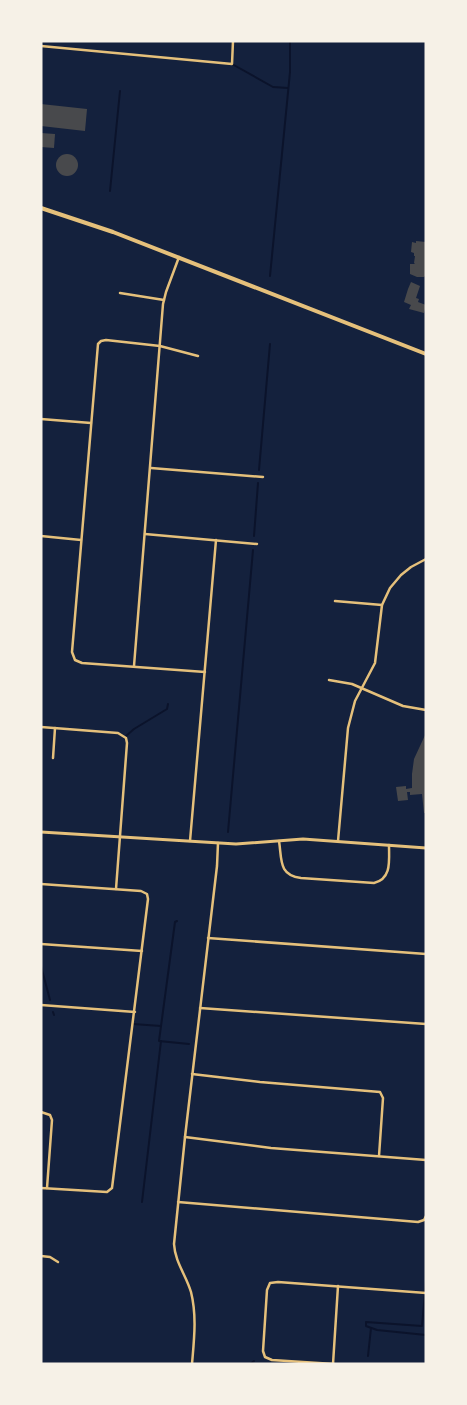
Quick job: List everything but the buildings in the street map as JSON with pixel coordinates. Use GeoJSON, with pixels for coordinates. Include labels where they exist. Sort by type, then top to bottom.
{"type":"FeatureCollection","features":[{"type":"Feature","properties":{"kind":"main road"},"geometry":{"type":"LineString","coordinates":[[41,208],[98,226],[426,354]]}},
{"type":"Feature","properties":{"kind":"street"},"geometry":{"type":"LineString","coordinates":[[41,46],[232,64],[234,41]]}},
{"type":"Feature","properties":{"kind":"street"},"geometry":{"type":"LineString","coordinates":[[134,666],[164,300],[179,258]]}},
{"type":"Feature","properties":{"kind":"street"},"geometry":{"type":"LineString","coordinates":[[120,293],[164,300]]}},
{"type":"Feature","properties":{"kind":"street"},"geometry":{"type":"LineString","coordinates":[[198,356],[160,346],[106,340],[99,342],[96,348],[72,656],[75,660],[82,662],[205,672]]}},
{"type":"Feature","properties":{"kind":"street"},"geometry":{"type":"LineString","coordinates":[[41,419],[91,423]]}},
{"type":"Feature","properties":{"kind":"street"},"geometry":{"type":"LineString","coordinates":[[151,468],[263,477]]}},
{"type":"Feature","properties":{"kind":"street"},"geometry":{"type":"LineString","coordinates":[[145,534],[257,544]]}},
{"type":"Feature","properties":{"kind":"street"},"geometry":{"type":"LineString","coordinates":[[41,536],[81,540]]}},
{"type":"Feature","properties":{"kind":"street"},"geometry":{"type":"LineString","coordinates":[[190,842],[216,540]]}},
{"type":"Feature","properties":{"kind":"street"},"geometry":{"type":"LineString","coordinates":[[338,841],[348,728],[353,706],[376,659],[382,605],[390,588],[401,575],[426,559]]}},
{"type":"Feature","properties":{"kind":"street"},"geometry":{"type":"LineString","coordinates":[[335,601],[382,605]]}},
{"type":"Feature","properties":{"kind":"street"},"geometry":{"type":"LineString","coordinates":[[329,680],[348,683],[397,704],[426,710]]}},
{"type":"Feature","properties":{"kind":"street"},"geometry":{"type":"LineString","coordinates":[[41,728],[118,733],[126,736],[128,743],[116,890]]}},
{"type":"Feature","properties":{"kind":"street"},"geometry":{"type":"LineString","coordinates":[[53,758],[55,728]]}},
{"type":"Feature","properties":{"kind":"street"},"geometry":{"type":"LineString","coordinates":[[41,832],[248,844],[298,838],[426,848]]}},
{"type":"Feature","properties":{"kind":"street"},"geometry":{"type":"LineString","coordinates":[[279,840],[283,868],[290,876],[374,883],[382,881],[387,874],[389,845]]}},
{"type":"Feature","properties":{"kind":"street"},"geometry":{"type":"LineString","coordinates":[[192,1364],[194,1308],[189,1288],[174,1249],[218,843]]}},
{"type":"Feature","properties":{"kind":"street"},"geometry":{"type":"LineString","coordinates":[[41,884],[141,891],[147,894],[148,900],[111,1190],[105,1192],[41,1188]]}},
{"type":"Feature","properties":{"kind":"street"},"geometry":{"type":"LineString","coordinates":[[208,938],[426,954]]}},
{"type":"Feature","properties":{"kind":"street"},"geometry":{"type":"LineString","coordinates":[[41,944],[142,951]]}},
{"type":"Feature","properties":{"kind":"street"},"geometry":{"type":"LineString","coordinates":[[41,1006],[135,1012]]}},
{"type":"Feature","properties":{"kind":"street"},"geometry":{"type":"LineString","coordinates":[[200,1008],[426,1024]]}},
{"type":"Feature","properties":{"kind":"street"},"geometry":{"type":"LineString","coordinates":[[192,1074],[259,1082],[380,1092],[383,1098],[379,1156]]}},
{"type":"Feature","properties":{"kind":"street"},"geometry":{"type":"LineString","coordinates":[[41,1112],[50,1115],[52,1120],[47,1188]]}},
{"type":"Feature","properties":{"kind":"street"},"geometry":{"type":"LineString","coordinates":[[185,1137],[265,1147],[426,1160]]}},
{"type":"Feature","properties":{"kind":"street"},"geometry":{"type":"LineString","coordinates":[[178,1202],[418,1222],[424,1220],[426,1216]]}},
{"type":"Feature","properties":{"kind":"street"},"geometry":{"type":"LineString","coordinates":[[41,1256],[50,1257],[58,1262]]}},
{"type":"Feature","properties":{"kind":"street"},"geometry":{"type":"LineString","coordinates":[[338,1286],[334,1364],[272,1360],[265,1357],[263,1350],[267,1290],[270,1283],[278,1282],[338,1286],[426,1292]]}},
{"type":"Feature","properties":{"kind":"waterway"},"geometry":{"type":"LineString","coordinates":[[270,276],[290,72],[290,41]]}},
{"type":"Feature","properties":{"kind":"waterway"},"geometry":{"type":"LineString","coordinates":[[232,64],[273,87],[288,88]]}},
{"type":"Feature","properties":{"kind":"waterway"},"geometry":{"type":"LineString","coordinates":[[110,191],[120,91]]}},
{"type":"Feature","properties":{"kind":"waterway"},"geometry":{"type":"LineString","coordinates":[[259,470],[270,344]]}},
{"type":"Feature","properties":{"kind":"waterway"},"geometry":{"type":"LineString","coordinates":[[254,536],[258,483]]}},
{"type":"Feature","properties":{"kind":"waterway"},"geometry":{"type":"LineString","coordinates":[[228,832],[253,550]]}},
{"type":"Feature","properties":{"kind":"waterway"},"geometry":{"type":"LineString","coordinates":[[126,736],[167,709],[168,704]]}},
{"type":"Feature","properties":{"kind":"waterway"},"geometry":{"type":"LineString","coordinates":[[177,921],[175,922],[159,1041],[189,1044]]}},
{"type":"Feature","properties":{"kind":"waterway"},"geometry":{"type":"LineString","coordinates":[[41,966],[50,1000]]}},
{"type":"Feature","properties":{"kind":"waterway"},"geometry":{"type":"LineString","coordinates":[[133,1024],[161,1026]]}},
{"type":"Feature","properties":{"kind":"waterway"},"geometry":{"type":"LineString","coordinates":[[142,1202],[161,1041]]}},
{"type":"Feature","properties":{"kind":"waterway"},"geometry":{"type":"LineString","coordinates":[[426,1281],[422,1326],[366,1322],[366,1326],[377,1330],[426,1335]]}},
{"type":"Feature","properties":{"kind":"waterway"},"geometry":{"type":"LineString","coordinates":[[368,1356],[371,1328]]}},
{"type":"Feature","properties":{"kind":"waterway"},"geometry":{"type":"LineString","coordinates":[[250,1364],[254,1361]]}}]}
